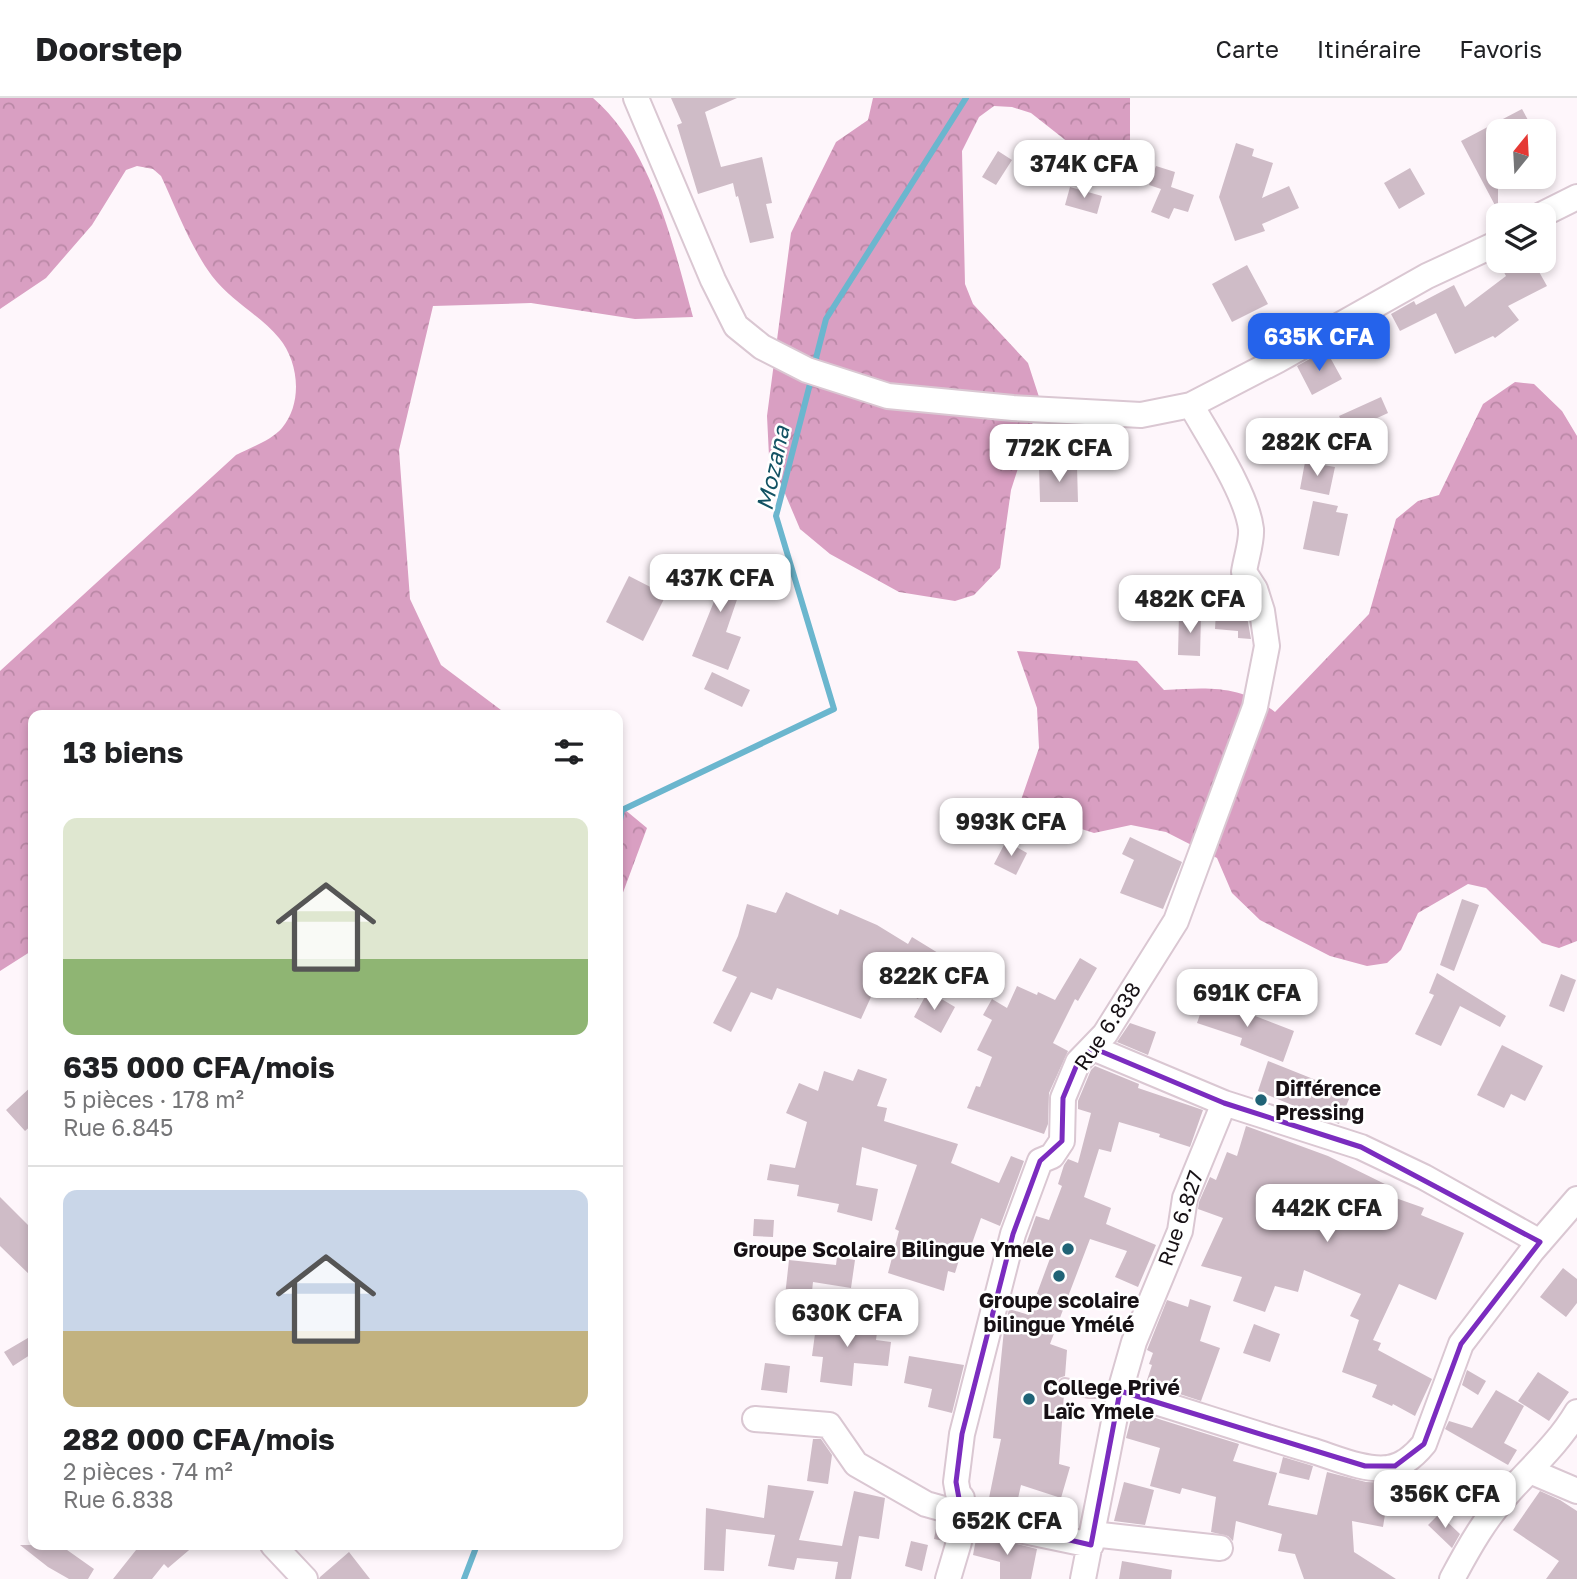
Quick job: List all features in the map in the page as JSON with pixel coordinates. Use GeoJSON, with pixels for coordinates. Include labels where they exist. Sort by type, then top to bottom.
{"type":"FeatureCollection","features":[{"type":"Feature","properties":{"kind":"street"},"geometry":{"type":"LineString","coordinates":[[636,98],[708,268],[736,326],[762,347],[807,370],[888,396],[1013,408],[1141,415],[1191,405],[1269,365],[1427,276],[1486,249]]}},
{"type":"Feature","properties":{"kind":"street"},"geometry":{"type":"LineString","coordinates":[[1556,208],[1577,197]]}},
{"type":"Feature","properties":{"kind":"street","name":"Rue 6.838"},"geometry":{"type":"LineString","coordinates":[[948,1579],[959,1542],[962,1515],[962,1498],[956,1482],[962,1434],[1010,1247],[1040,1161],[1052,1156],[1062,1141],[1063,1098],[1078,1062],[1105,1034],[1176,921],[1255,707],[1267,646],[1262,611],[1255,589],[1244,572],[1252,531],[1248,514],[1229,471],[1191,405]]}},
{"type":"Feature","properties":{"kind":"street"},"geometry":{"type":"LineString","coordinates":[[1093,1048],[1224,1102],[1361,1147],[1424,1177],[1540,1242]]}},
{"type":"Feature","properties":{"kind":"street","name":"Rue 6.827"},"geometry":{"type":"LineString","coordinates":[[1083,1579],[1120,1391],[1133,1342],[1180,1231],[1185,1198],[1224,1102]]}},
{"type":"Feature","properties":{"kind":"street"},"geometry":{"type":"LineString","coordinates":[[1120,1391],[1243,1431],[1365,1466],[1395,1466],[1413,1455],[1424,1444],[1461,1344],[1577,1199]]}},
{"type":"Feature","properties":{"kind":"street"},"geometry":{"type":"LineString","coordinates":[[1452,1579],[1477,1533],[1577,1412]]}},
{"type":"Feature","properties":{"kind":"street"},"geometry":{"type":"LineString","coordinates":[[755,1419],[829,1424],[856,1464],[926,1504],[962,1515],[1018,1530],[1091,1539],[1170,1541],[1220,1548]]}},
{"type":"Feature","properties":{"kind":"street"},"geometry":{"type":"LineString","coordinates":[[1530,1471],[1577,1491]]}},
{"type":"Feature","properties":{"kind":"street"},"geometry":{"type":"LineString","coordinates":[[278,1550],[305,1579]]}},
{"type":"Feature","properties":{"kind":"lane"},"geometry":{"type":"LineString","coordinates":[[1065,1385],[1089,1391],[1120,1391]]}},
{"type":"Feature","properties":{"kind":"highlighted area"},"geometry":{"type":"Polygon","coordinates":[[[1093,1048],[1224,1103],[1361,1147],[1540,1242],[1461,1344],[1424,1444],[1395,1466],[1365,1466],[1120,1391],[1091,1545],[962,1515],[956,1482],[962,1434],[1013,1234],[1040,1161],[1062,1141],[1063,1098],[1078,1062],[1093,1048]]]}},
{"type":"Feature","properties":{"kind":"green space"},"geometry":{"type":"Polygon","coordinates":[[[0,98],[593,98],[631,143],[645,170],[668,229],[693,317],[635,319],[531,303],[433,306],[399,450],[410,599],[441,665],[501,710],[28,710],[28,953],[0,971],[0,671],[236,455],[278,432],[289,418],[296,395],[296,383],[286,348],[272,330],[212,276],[191,240],[161,176],[153,169],[137,166],[126,170],[92,225],[46,278],[0,309],[0,98]]]}},
{"type":"Feature","properties":{"kind":"green space"},"geometry":{"type":"Polygon","coordinates":[[[873,98],[1130,98],[1130,167],[1092,161],[1031,113],[1012,107],[994,106],[979,117],[962,151],[965,284],[973,304],[1028,363],[1040,400],[1011,490],[1000,568],[974,595],[955,601],[899,592],[830,554],[800,529],[769,456],[767,416],[791,233],[836,142],[868,120],[873,98]]]}},
{"type":"Feature","properties":{"kind":"green space"},"geometry":{"type":"Polygon","coordinates":[[[1515,382],[1534,384],[1562,411],[1577,436],[1577,941],[1559,948],[1542,943],[1486,888],[1468,884],[1418,913],[1401,950],[1387,963],[1367,966],[1330,956],[1260,920],[1232,893],[1217,858],[1166,832],[1131,825],[1094,833],[1047,818],[1012,826],[1039,748],[1037,708],[1017,651],[1137,661],[1164,690],[1209,689],[1235,692],[1249,696],[1275,712],[1369,614],[1396,519],[1418,501],[1439,495],[1483,404],[1515,382]]]}},
{"type":"Feature","properties":{"kind":"green space"},"geometry":{"type":"Polygon","coordinates":[[[623,808],[647,828],[623,893],[623,808]]]}},
{"type":"Feature","properties":{"kind":"building"},"geometry":{"type":"Polygon","coordinates":[[[671,98],[737,98],[705,112],[721,167],[762,157],[772,203],[766,204],[774,238],[750,243],[733,183],[698,194],[677,125],[682,123],[671,98]]]}},
{"type":"Feature","properties":{"kind":"building"},"geometry":{"type":"Polygon","coordinates":[[[1522,109],[1527,119],[1503,119],[1522,109]]]}},
{"type":"Feature","properties":{"kind":"building"},"geometry":{"type":"Polygon","coordinates":[[[1486,128],[1486,188],[1461,141],[1486,128]]]}},
{"type":"Feature","properties":{"kind":"building"},"geometry":{"type":"Polygon","coordinates":[[[1236,143],[1254,149],[1252,156],[1273,163],[1262,198],[1289,186],[1299,208],[1262,224],[1265,231],[1235,241],[1219,197],[1236,143]]]}},
{"type":"Feature","properties":{"kind":"building"},"geometry":{"type":"Polygon","coordinates":[[[998,151],[1012,160],[996,185],[982,177],[998,151]]]}},
{"type":"Feature","properties":{"kind":"building"},"geometry":{"type":"Polygon","coordinates":[[[1156,166],[1175,172],[1171,187],[1194,195],[1188,212],[1174,208],[1169,219],[1151,212],[1161,189],[1149,185],[1156,166]]]}},
{"type":"Feature","properties":{"kind":"building"},"geometry":{"type":"Polygon","coordinates":[[[1410,168],[1425,194],[1399,209],[1384,183],[1410,168]]]}},
{"type":"Feature","properties":{"kind":"building"},"geometry":{"type":"Polygon","coordinates":[[[1070,187],[1102,196],[1097,214],[1065,205],[1070,187]]]}},
{"type":"Feature","properties":{"kind":"building"},"geometry":{"type":"Polygon","coordinates":[[[1486,189],[1498,189],[1498,203],[1494,203],[1486,189]]]}},
{"type":"Feature","properties":{"kind":"building"},"geometry":{"type":"Polygon","coordinates":[[[1247,265],[1268,304],[1232,322],[1212,284],[1247,265]]]}},
{"type":"Feature","properties":{"kind":"building"},"geometry":{"type":"Polygon","coordinates":[[[1504,273],[1540,273],[1547,286],[1508,306],[1519,320],[1495,338],[1493,336],[1455,354],[1436,313],[1400,331],[1391,314],[1414,301],[1416,305],[1454,285],[1465,307],[1506,276],[1504,273]]]}},
{"type":"Feature","properties":{"kind":"building"},"geometry":{"type":"Polygon","coordinates":[[[1326,350],[1342,379],[1312,395],[1297,366],[1326,350]]]}},
{"type":"Feature","properties":{"kind":"building"},"geometry":{"type":"Polygon","coordinates":[[[1381,397],[1388,413],[1347,432],[1339,416],[1381,397]]]}},
{"type":"Feature","properties":{"kind":"building"},"geometry":{"type":"Polygon","coordinates":[[[1305,462],[1335,467],[1329,495],[1300,489],[1305,462]]]}},
{"type":"Feature","properties":{"kind":"building"},"geometry":{"type":"Polygon","coordinates":[[[1039,466],[1077,466],[1078,502],[1040,502],[1039,466]]]}},
{"type":"Feature","properties":{"kind":"building"},"geometry":{"type":"Polygon","coordinates":[[[1313,501],[1338,506],[1336,512],[1348,514],[1339,556],[1303,549],[1313,501]]]}},
{"type":"Feature","properties":{"kind":"building"},"geometry":{"type":"Polygon","coordinates":[[[711,558],[747,570],[726,632],[741,637],[728,670],[692,656],[715,599],[700,593],[711,558]]]}},
{"type":"Feature","properties":{"kind":"building"},"geometry":{"type":"Polygon","coordinates":[[[629,576],[666,595],[643,641],[606,622],[629,576]]]}},
{"type":"Feature","properties":{"kind":"building"},"geometry":{"type":"Polygon","coordinates":[[[1216,611],[1246,611],[1251,639],[1238,638],[1238,631],[1215,629],[1216,611]]]}},
{"type":"Feature","properties":{"kind":"building"},"geometry":{"type":"Polygon","coordinates":[[[1179,614],[1201,615],[1200,656],[1178,655],[1179,614]]]}},
{"type":"Feature","properties":{"kind":"building"},"geometry":{"type":"Polygon","coordinates":[[[712,672],[750,690],[742,707],[704,689],[712,672]]]}},
{"type":"Feature","properties":{"kind":"building"},"geometry":{"type":"Polygon","coordinates":[[[1130,837],[1182,862],[1163,909],[1120,893],[1134,860],[1122,854],[1130,837]]]}},
{"type":"Feature","properties":{"kind":"building"},"geometry":{"type":"Polygon","coordinates":[[[1006,841],[1027,853],[1016,875],[994,864],[1006,841]]]}},
{"type":"Feature","properties":{"kind":"building"},"geometry":{"type":"Polygon","coordinates":[[[786,892],[838,915],[840,909],[877,925],[908,944],[912,937],[943,956],[918,999],[880,977],[861,1019],[777,988],[772,1000],[751,992],[731,1032],[713,1023],[737,977],[722,971],[738,936],[747,904],[776,913],[786,892]]]}},
{"type":"Feature","properties":{"kind":"building"},"geometry":{"type":"Polygon","coordinates":[[[1462,899],[1479,905],[1454,971],[1440,965],[1462,899]]]}},
{"type":"Feature","properties":{"kind":"building"},"geometry":{"type":"Polygon","coordinates":[[[1080,958],[1097,968],[1078,1001],[1075,999],[1053,1043],[1068,1051],[1049,1093],[1048,1124],[1044,1134],[967,1108],[976,1086],[980,1087],[992,1057],[977,1050],[992,1020],[983,1015],[992,999],[1007,1008],[1017,986],[1055,1000],[1080,958]]]}},
{"type":"Feature","properties":{"kind":"building"},"geometry":{"type":"Polygon","coordinates":[[[1437,973],[1506,1016],[1500,1027],[1460,1006],[1441,1046],[1415,1034],[1434,995],[1429,993],[1437,973]]]}},
{"type":"Feature","properties":{"kind":"building"},"geometry":{"type":"Polygon","coordinates":[[[1561,974],[1576,980],[1564,1012],[1549,1006],[1561,974]]]}},
{"type":"Feature","properties":{"kind":"building"},"geometry":{"type":"Polygon","coordinates":[[[928,991],[955,1007],[941,1033],[914,1017],[928,991]]]}},
{"type":"Feature","properties":{"kind":"building"},"geometry":{"type":"Polygon","coordinates":[[[1206,997],[1294,1031],[1283,1062],[1240,1045],[1242,1038],[1197,1023],[1206,997]]]}},
{"type":"Feature","properties":{"kind":"building"},"geometry":{"type":"Polygon","coordinates":[[[1130,1023],[1156,1032],[1148,1055],[1117,1042],[1130,1023]]]}},
{"type":"Feature","properties":{"kind":"building"},"geometry":{"type":"Polygon","coordinates":[[[1502,1045],[1543,1066],[1525,1101],[1511,1094],[1504,1108],[1477,1095],[1502,1045]]]}},
{"type":"Feature","properties":{"kind":"building"},"geometry":{"type":"Polygon","coordinates":[[[1268,1061],[1351,1094],[1339,1124],[1258,1091],[1268,1061]]]}},
{"type":"Feature","properties":{"kind":"building"},"geometry":{"type":"Polygon","coordinates":[[[1095,1066],[1139,1084],[1138,1088],[1203,1110],[1190,1147],[1159,1137],[1160,1134],[1119,1122],[1111,1152],[1099,1149],[1084,1197],[1111,1208],[1106,1224],[1156,1245],[1138,1287],[1115,1277],[1127,1251],[1090,1239],[1050,1344],[1067,1350],[1065,1376],[1059,1378],[1056,1384],[1058,1391],[1064,1394],[1059,1464],[1070,1467],[1061,1498],[1021,1485],[1017,1503],[989,1498],[1001,1439],[993,1438],[1004,1330],[1009,1309],[1029,1315],[1052,1253],[1026,1244],[1036,1216],[1049,1220],[1062,1186],[1058,1184],[1064,1165],[1068,1159],[1078,1163],[1091,1113],[1078,1109],[1078,1101],[1095,1066]]]}},
{"type":"Feature","properties":{"kind":"building"},"geometry":{"type":"Polygon","coordinates":[[[858,1069],[887,1079],[877,1106],[887,1108],[884,1121],[958,1144],[951,1163],[999,1183],[1011,1156],[1024,1161],[1000,1226],[981,1218],[970,1249],[963,1247],[955,1273],[948,1271],[944,1291],[888,1273],[899,1231],[895,1229],[917,1165],[862,1147],[856,1185],[878,1189],[872,1221],[837,1212],[839,1204],[797,1196],[799,1185],[767,1180],[770,1164],[795,1168],[807,1122],[786,1113],[799,1083],[818,1091],[824,1071],[853,1081],[858,1069]]]}},
{"type":"Feature","properties":{"kind":"building"},"geometry":{"type":"Polygon","coordinates":[[[28,1090],[28,1128],[25,1131],[6,1110],[28,1090]]]}},
{"type":"Feature","properties":{"kind":"building"},"geometry":{"type":"Polygon","coordinates":[[[1246,1126],[1328,1156],[1391,1187],[1387,1195],[1424,1208],[1421,1215],[1464,1233],[1436,1300],[1399,1284],[1373,1340],[1381,1343],[1378,1350],[1432,1379],[1415,1416],[1372,1397],[1377,1385],[1342,1372],[1359,1320],[1350,1316],[1361,1294],[1304,1270],[1298,1292],[1275,1286],[1265,1312],[1233,1301],[1242,1277],[1201,1266],[1223,1218],[1198,1209],[1199,1202],[1210,1177],[1216,1180],[1227,1152],[1237,1156],[1246,1126]]]}},
{"type":"Feature","properties":{"kind":"building"},"geometry":{"type":"Polygon","coordinates":[[[0,1197],[28,1225],[28,1273],[0,1246],[0,1197]]]}},
{"type":"Feature","properties":{"kind":"building"},"geometry":{"type":"Polygon","coordinates":[[[754,1219],[774,1220],[773,1237],[753,1236],[754,1219]]]}},
{"type":"Feature","properties":{"kind":"building"},"geometry":{"type":"Polygon","coordinates":[[[837,1257],[855,1260],[851,1288],[813,1282],[808,1328],[775,1322],[780,1295],[785,1296],[789,1260],[836,1265],[837,1257]]]}},
{"type":"Feature","properties":{"kind":"building"},"geometry":{"type":"Polygon","coordinates":[[[1563,1268],[1577,1279],[1577,1303],[1566,1317],[1540,1297],[1563,1268]]]}},
{"type":"Feature","properties":{"kind":"building"},"geometry":{"type":"Polygon","coordinates":[[[1190,1299],[1211,1306],[1200,1341],[1220,1348],[1201,1401],[1146,1383],[1153,1353],[1147,1350],[1167,1300],[1188,1307],[1190,1299]]]}},
{"type":"Feature","properties":{"kind":"building"},"geometry":{"type":"Polygon","coordinates":[[[817,1319],[878,1325],[876,1340],[891,1342],[888,1366],[854,1363],[852,1386],[820,1382],[823,1357],[812,1356],[817,1319]]]}},
{"type":"Feature","properties":{"kind":"building"},"geometry":{"type":"Polygon","coordinates":[[[1254,1324],[1280,1334],[1270,1362],[1243,1353],[1254,1324]]]}},
{"type":"Feature","properties":{"kind":"building"},"geometry":{"type":"Polygon","coordinates":[[[28,1338],[28,1356],[13,1366],[4,1352],[28,1338]]]}},
{"type":"Feature","properties":{"kind":"building"},"geometry":{"type":"Polygon","coordinates":[[[909,1356],[964,1365],[952,1413],[928,1407],[932,1389],[904,1383],[909,1356]]]}},
{"type":"Feature","properties":{"kind":"building"},"geometry":{"type":"Polygon","coordinates":[[[765,1363],[790,1366],[787,1393],[761,1390],[765,1363]]]}},
{"type":"Feature","properties":{"kind":"building"},"geometry":{"type":"Polygon","coordinates":[[[1467,1370],[1486,1381],[1478,1395],[1462,1385],[1467,1370]]]}},
{"type":"Feature","properties":{"kind":"building"},"geometry":{"type":"Polygon","coordinates":[[[1538,1372],[1569,1392],[1549,1421],[1518,1401],[1538,1372]]]}},
{"type":"Feature","properties":{"kind":"building"},"geometry":{"type":"Polygon","coordinates":[[[1496,1390],[1524,1406],[1504,1443],[1517,1450],[1508,1465],[1445,1429],[1449,1421],[1472,1428],[1496,1390]]]}},
{"type":"Feature","properties":{"kind":"building"},"geometry":{"type":"Polygon","coordinates":[[[1133,1411],[1239,1444],[1233,1461],[1277,1473],[1268,1505],[1317,1515],[1327,1472],[1366,1482],[1390,1483],[1383,1527],[1352,1521],[1354,1552],[1396,1579],[1304,1579],[1295,1554],[1278,1551],[1282,1534],[1236,1521],[1233,1541],[1228,1536],[1211,1532],[1216,1497],[1182,1488],[1180,1494],[1150,1486],[1160,1448],[1126,1438],[1133,1411]]]}},
{"type":"Feature","properties":{"kind":"building"},"geometry":{"type":"Polygon","coordinates":[[[813,1439],[821,1439],[832,1455],[828,1484],[807,1481],[813,1439]]]}},
{"type":"Feature","properties":{"kind":"building"},"geometry":{"type":"Polygon","coordinates":[[[1283,1457],[1313,1466],[1309,1480],[1279,1473],[1283,1457]]]}},
{"type":"Feature","properties":{"kind":"building"},"geometry":{"type":"Polygon","coordinates":[[[1124,1482],[1154,1490],[1145,1525],[1114,1521],[1124,1482]]]}},
{"type":"Feature","properties":{"kind":"building"},"geometry":{"type":"Polygon","coordinates":[[[768,1485],[814,1491],[799,1540],[842,1546],[854,1491],[885,1498],[879,1539],[859,1536],[851,1579],[835,1579],[838,1562],[797,1558],[794,1570],[768,1566],[775,1535],[726,1529],[724,1571],[704,1570],[706,1508],[764,1518],[768,1485]]]}},
{"type":"Feature","properties":{"kind":"building"},"geometry":{"type":"Polygon","coordinates":[[[1540,1491],[1577,1511],[1577,1579],[1546,1579],[1559,1561],[1513,1530],[1540,1491]]]}},
{"type":"Feature","properties":{"kind":"building"},"geometry":{"type":"Polygon","coordinates":[[[1439,1514],[1460,1534],[1452,1548],[1428,1525],[1439,1514]]]}},
{"type":"Feature","properties":{"kind":"building"},"geometry":{"type":"Polygon","coordinates":[[[937,1523],[946,1525],[944,1541],[934,1539],[937,1523]]]}},
{"type":"Feature","properties":{"kind":"building"},"geometry":{"type":"Polygon","coordinates":[[[977,1534],[1037,1549],[1031,1579],[1000,1579],[1000,1562],[973,1555],[977,1534]]]}},
{"type":"Feature","properties":{"kind":"building"},"geometry":{"type":"Polygon","coordinates":[[[911,1541],[928,1545],[922,1571],[905,1566],[911,1541]]]}},
{"type":"Feature","properties":{"kind":"building"},"geometry":{"type":"Polygon","coordinates":[[[20,1545],[28,1545],[28,1550],[67,1550],[94,1569],[88,1579],[69,1579],[48,1567],[20,1545]]]}},
{"type":"Feature","properties":{"kind":"building"},"geometry":{"type":"Polygon","coordinates":[[[136,1550],[189,1550],[168,1568],[164,1564],[152,1579],[113,1579],[136,1550]]]}},
{"type":"Feature","properties":{"kind":"building"},"geometry":{"type":"Polygon","coordinates":[[[349,1552],[370,1579],[319,1579],[320,1577],[349,1552]]]}},
{"type":"Feature","properties":{"kind":"building"},"geometry":{"type":"Polygon","coordinates":[[[1122,1561],[1172,1570],[1171,1579],[1119,1579],[1122,1561]]]}},
{"type":"Feature","properties":{"kind":"waterway","name":"Mozana"},"geometry":{"type":"LineString","coordinates":[[814,366],[826,319],[966,98]]}},
{"type":"Feature","properties":{"kind":"waterway","name":"Mozana"},"geometry":{"type":"LineString","coordinates":[[623,810],[834,709],[776,516],[812,376]]}},
{"type":"Feature","properties":{"kind":"waterway","name":"Mozana"},"geometry":{"type":"LineString","coordinates":[[464,1579],[475,1550]]}},
{"type":"Feature","properties":{"kind":"place","name":"Différence Pressing"},"geometry":{"type":"Point","coordinates":[1261,1100]}},
{"type":"Feature","properties":{"kind":"place","name":"Groupe Scolaire Bilingue Ymele"},"geometry":{"type":"Point","coordinates":[1068,1249]}},
{"type":"Feature","properties":{"kind":"place","name":"Groupe scolaire bilingue Ymélé"},"geometry":{"type":"Point","coordinates":[1059,1276]}},
{"type":"Feature","properties":{"kind":"place","name":"College Privé Laïc Ymele"},"geometry":{"type":"Point","coordinates":[1029,1399]}}]}
